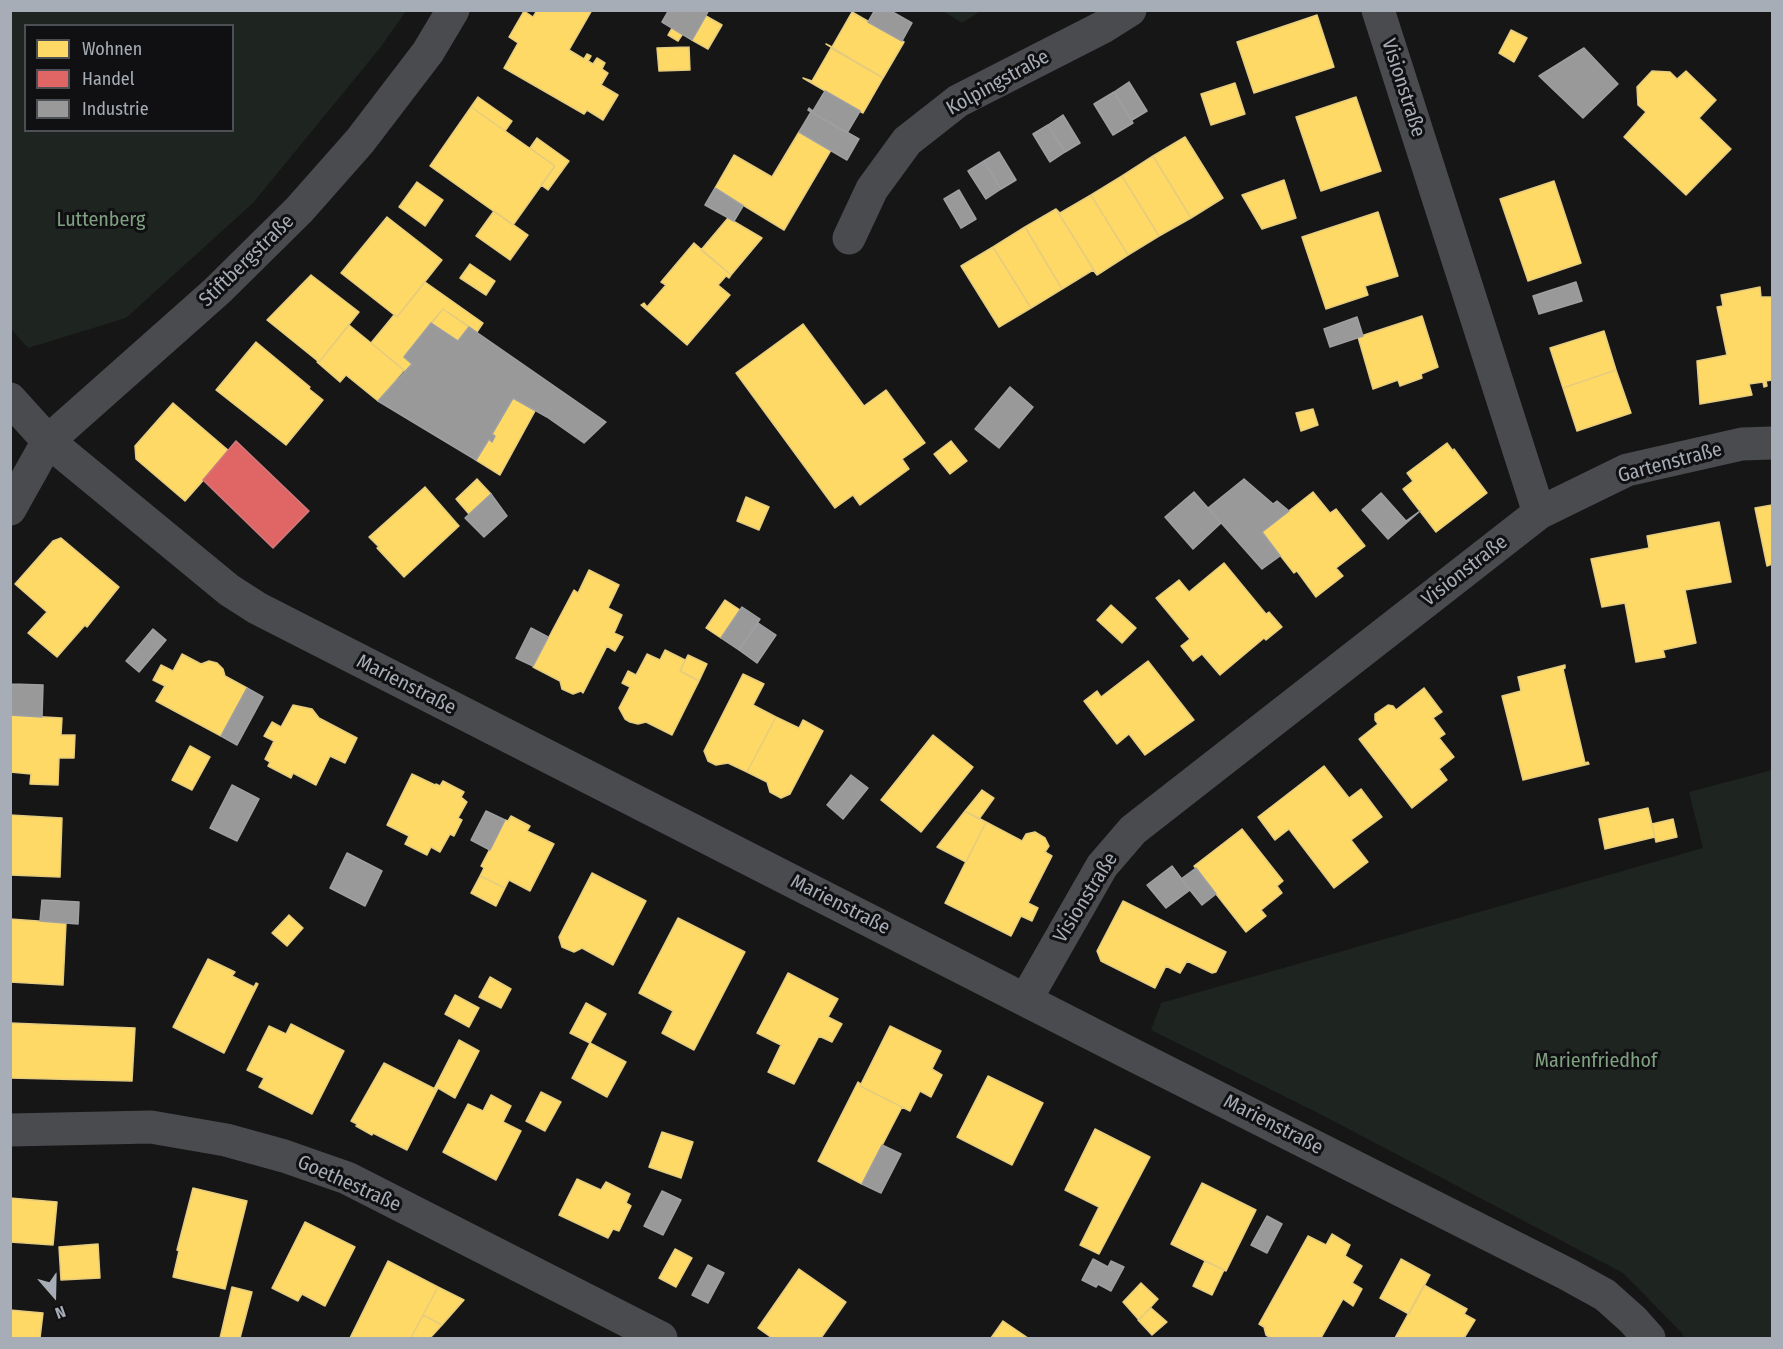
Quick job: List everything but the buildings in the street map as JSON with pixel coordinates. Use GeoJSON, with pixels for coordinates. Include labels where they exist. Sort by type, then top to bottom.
{"type":"FeatureCollection","features":[{"type":"Feature","properties":{"kind":"street","name":"Stiftbergstraße"},"geometry":{"type":"LineString","coordinates":[[10,509],[48,441],[218,291],[299,210],[360,141],[428,52],[453,10]]}},
{"type":"Feature","properties":{"kind":"street","name":"Kolpingstraße"},"geometry":{"type":"LineString","coordinates":[[849,238],[872,189],[907,141],[958,101],[1104,27],[1130,10]]}},
{"type":"Feature","properties":{"kind":"street","name":"Visionstraße"},"geometry":{"type":"LineString","coordinates":[[1026,999],[1102,866],[1133,830],[1539,513],[1378,10]]}},
{"type":"Feature","properties":{"kind":"street"},"geometry":{"type":"LineString","coordinates":[[10,399],[48,441]]}},
{"type":"Feature","properties":{"kind":"street","name":"Marienstraße"},"geometry":{"type":"LineString","coordinates":[[48,441],[229,591],[257,608],[1567,1274],[1605,1295],[1649,1338]]}},
{"type":"Feature","properties":{"kind":"street","name":"Gartenstraße"},"geometry":{"type":"LineString","coordinates":[[1539,513],[1627,470],[1742,444],[1773,443]]}},
{"type":"Feature","properties":{"kind":"street","name":"Goethestraße"},"geometry":{"type":"LineString","coordinates":[[10,1130],[151,1127],[226,1140],[284,1156],[347,1178],[661,1338]]}},
{"type":"Feature","properties":{"kind":"green space","name":"Luttenberg"},"geometry":{"type":"Polygon","coordinates":[[[11,10],[406,10],[380,48],[253,203],[126,318],[28,348],[11,329],[11,10]]]}},
{"type":"Feature","properties":{"kind":"green space"},"geometry":{"type":"Polygon","coordinates":[[[943,11],[981,11],[962,23],[943,11]]]}},
{"type":"Feature","properties":{"kind":"green space","name":"Marienfriedhof"},"geometry":{"type":"Polygon","coordinates":[[[1772,770],[1772,1338],[1684,1338],[1681,1332],[1623,1273],[1320,1114],[1151,1030],[1161,1003],[1703,848],[1689,792],[1772,770]]]}}]}
